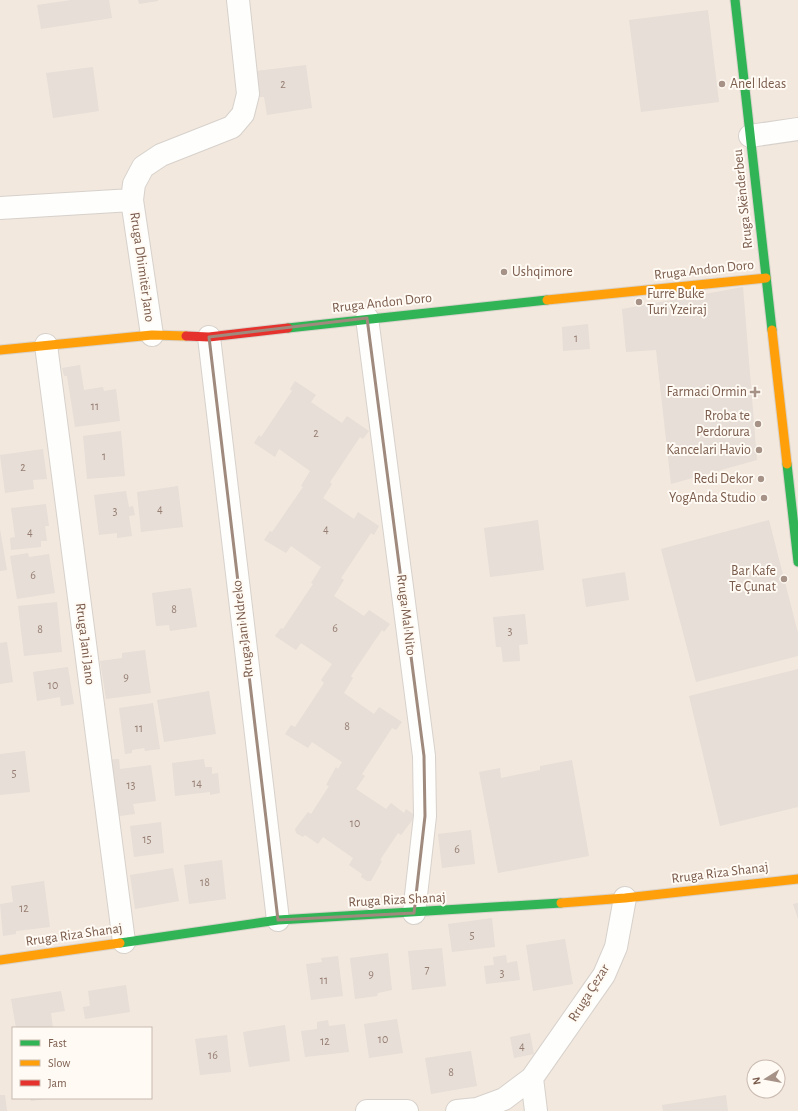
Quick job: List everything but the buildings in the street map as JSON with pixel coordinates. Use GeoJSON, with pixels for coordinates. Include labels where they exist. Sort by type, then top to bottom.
{"type":"FeatureCollection","features":[{"type":"Feature","properties":{"kind":"street","name":"Rruga Dhimitër Jano"},"geometry":{"type":"LineString","coordinates":[[152,335],[132,200],[134,184],[143,167],[161,155],[232,127],[243,114],[248,94],[238,0]]}},
{"type":"Feature","properties":{"kind":"street","name":"Rruga Skënderbeu"},"geometry":{"type":"LineString","coordinates":[[735,0],[766,278],[791,441],[798,562]]}},
{"type":"Feature","properties":{"kind":"street"},"geometry":{"type":"LineString","coordinates":[[750,136],[798,129]]}},
{"type":"Feature","properties":{"kind":"street","name":"Rruga Dhimitër Jano"},"geometry":{"type":"LineString","coordinates":[[0,208],[132,200]]}},
{"type":"Feature","properties":{"kind":"street","name":"Rruga Andon Doro"},"geometry":{"type":"LineString","coordinates":[[0,350],[152,335],[209,337],[367,318],[766,278]]}},
{"type":"Feature","properties":{"kind":"street","name":"Rruga Mal Nito"},"geometry":{"type":"LineString","coordinates":[[367,318],[424,756],[425,816],[414,913]]}},
{"type":"Feature","properties":{"kind":"street","name":"Rruga Jani Ndreko"},"geometry":{"type":"LineString","coordinates":[[209,337],[278,920]]}},
{"type":"Feature","properties":{"kind":"street","name":"Rruga Jani Jano"},"geometry":{"type":"LineString","coordinates":[[46,346],[124,942]]}},
{"type":"Feature","properties":{"kind":"street","name":"Rruga Riza Shanaj"},"geometry":{"type":"LineString","coordinates":[[0,960],[278,920],[414,913],[625,898],[798,878]]}},
{"type":"Feature","properties":{"kind":"street","name":"Rruga Çezar"},"geometry":{"type":"LineString","coordinates":[[457,1111],[477,1109],[504,1099],[532,1078],[604,975],[616,947],[625,898]]}},
{"type":"Feature","properties":{"kind":"street"},"geometry":{"type":"LineString","coordinates":[[532,1078],[536,1111]]}},
{"type":"Feature","properties":{"kind":"street"},"geometry":{"type":"LineString","coordinates":[[368,1111],[407,1111]]}},
{"type":"Feature","properties":{"kind":"highlighted area"},"geometry":{"type":"Polygon","coordinates":[[[367,318],[424,756],[425,816],[414,913],[278,920],[209,337],[367,318]]]}},
{"type":"Feature","properties":{"kind":"shaded area"},"geometry":{"type":"Polygon","coordinates":[[[0,0],[798,0],[798,1111],[0,1111],[0,0]]]}},
{"type":"Feature","properties":{"kind":"traffic: fast"},"geometry":{"type":"LineString","coordinates":[[735,0],[772,330]]}},
{"type":"Feature","properties":{"kind":"traffic: fast"},"geometry":{"type":"LineString","coordinates":[[288,328],[547,300]]}},
{"type":"Feature","properties":{"kind":"traffic: fast"},"geometry":{"type":"LineString","coordinates":[[787,464],[798,562]]}},
{"type":"Feature","properties":{"kind":"traffic: fast"},"geometry":{"type":"LineString","coordinates":[[120,943],[278,920],[561,903]]}},
{"type":"Feature","properties":{"kind":"traffic: slow"},"geometry":{"type":"LineString","coordinates":[[547,300],[766,278]]}},
{"type":"Feature","properties":{"kind":"traffic: slow"},"geometry":{"type":"LineString","coordinates":[[772,330],[787,464]]}},
{"type":"Feature","properties":{"kind":"traffic: slow"},"geometry":{"type":"LineString","coordinates":[[0,350],[152,335],[186,336]]}},
{"type":"Feature","properties":{"kind":"traffic: slow"},"geometry":{"type":"LineString","coordinates":[[561,903],[625,898],[798,879]]}},
{"type":"Feature","properties":{"kind":"traffic: slow"},"geometry":{"type":"LineString","coordinates":[[0,960],[120,943]]}},
{"type":"Feature","properties":{"kind":"traffic: jam"},"geometry":{"type":"LineString","coordinates":[[186,336],[209,337],[288,328]]}},
{"type":"Feature","properties":{"kind":"place","name":"Anel Ideas"},"geometry":{"type":"Point","coordinates":[722,84]}},
{"type":"Feature","properties":{"kind":"place","name":"Ushqimore"},"geometry":{"type":"Point","coordinates":[504,272]}},
{"type":"Feature","properties":{"kind":"place","name":"Furre Buke Turi Yzeiraj"},"geometry":{"type":"Point","coordinates":[639,302]}},
{"type":"Feature","properties":{"kind":"place","name":"Farmaci Ormin"},"geometry":{"type":"Point","coordinates":[755,392]}},
{"type":"Feature","properties":{"kind":"place","name":"Rroba te Perdorura"},"geometry":{"type":"Point","coordinates":[758,424]}},
{"type":"Feature","properties":{"kind":"place","name":"Kancelari Havio"},"geometry":{"type":"Point","coordinates":[759,450]}},
{"type":"Feature","properties":{"kind":"place","name":"Redi Dekor"},"geometry":{"type":"Point","coordinates":[761,479]}},
{"type":"Feature","properties":{"kind":"place","name":"YogAnda Studio"},"geometry":{"type":"Point","coordinates":[764,498]}},
{"type":"Feature","properties":{"kind":"place","name":"Bar Kafe Te Çunat"},"geometry":{"type":"Point","coordinates":[784,579]}}]}
